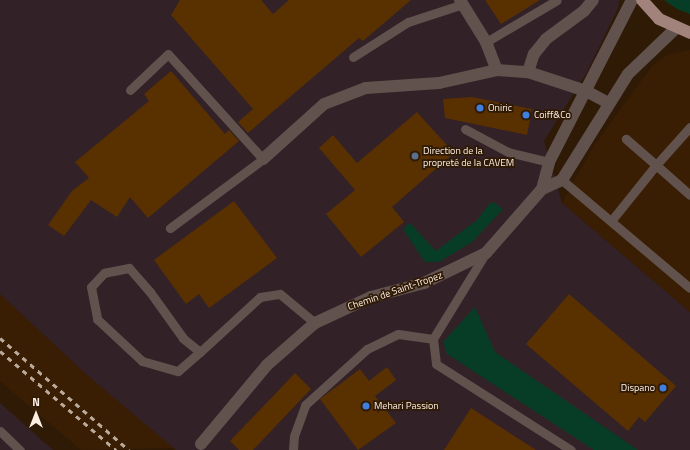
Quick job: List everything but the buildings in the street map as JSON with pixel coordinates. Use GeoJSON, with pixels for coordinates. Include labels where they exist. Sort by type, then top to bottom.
{"type":"FeatureCollection","features":[{"type":"Feature","properties":{"kind":"main road"},"geometry":{"type":"LineString","coordinates":[[642,0],[659,19],[676,28],[690,33]]}},
{"type":"Feature","properties":{"kind":"street"},"geometry":{"type":"LineString","coordinates":[[528,72],[534,54],[546,38],[584,11],[593,0]]}},
{"type":"Feature","properties":{"kind":"street"},"geometry":{"type":"LineString","coordinates":[[542,189],[549,162],[632,0]]}},
{"type":"Feature","properties":{"kind":"street"},"geometry":{"type":"LineString","coordinates":[[462,2],[486,42],[497,70]]}},
{"type":"Feature","properties":{"kind":"street"},"geometry":{"type":"LineString","coordinates":[[562,180],[608,103],[628,74],[676,28]]}},
{"type":"Feature","properties":{"kind":"street"},"geometry":{"type":"LineString","coordinates":[[263,159],[324,104],[366,88],[439,83],[497,70],[528,72],[586,91],[608,103]]}},
{"type":"Feature","properties":{"kind":"street","name":"Chemin de Saint-Tropez"},"geometry":{"type":"LineString","coordinates":[[201,444],[267,366],[315,323],[371,297],[424,283],[486,253],[542,189],[562,180]]}},
{"type":"Feature","properties":{"kind":"lane"},"geometry":{"type":"LineString","coordinates":[[486,42],[557,0]]}},
{"type":"Feature","properties":{"kind":"lane"},"geometry":{"type":"LineString","coordinates":[[353,57],[408,22],[462,2]]}},
{"type":"Feature","properties":{"kind":"lane"},"geometry":{"type":"LineString","coordinates":[[130,90],[168,54],[263,159],[170,228]]}},
{"type":"Feature","properties":{"kind":"lane"},"geometry":{"type":"LineString","coordinates":[[611,221],[690,127]]}},
{"type":"Feature","properties":{"kind":"lane"},"geometry":{"type":"LineString","coordinates":[[465,129],[508,152],[549,162]]}},
{"type":"Feature","properties":{"kind":"lane"},"geometry":{"type":"LineString","coordinates":[[626,139],[690,195]]}},
{"type":"Feature","properties":{"kind":"lane"},"geometry":{"type":"LineString","coordinates":[[562,180],[690,288]]}},
{"type":"Feature","properties":{"kind":"lane"},"geometry":{"type":"LineString","coordinates":[[486,253],[433,339],[436,364],[572,450]]}},
{"type":"Feature","properties":{"kind":"lane"},"geometry":{"type":"LineString","coordinates":[[200,352],[183,338],[150,292],[128,268],[104,273],[91,287],[96,319],[142,361],[178,371],[200,352],[260,297],[280,294],[315,323]]}},
{"type":"Feature","properties":{"kind":"lane"},"geometry":{"type":"LineString","coordinates":[[293,450],[294,436],[305,405],[366,349],[398,334],[433,339]]}},
{"type":"Feature","properties":{"kind":"lane"},"geometry":{"type":"LineString","coordinates":[[0,431],[20,450]]}},
{"type":"Feature","properties":{"kind":"shaded area"},"geometry":{"type":"Polygon","coordinates":[[[0,0],[619,0],[618,8],[587,72],[544,141],[562,203],[690,312],[690,450],[176,450],[87,375],[0,294],[0,0]]]}},
{"type":"Feature","properties":{"kind":"shaded area"},"geometry":{"type":"Polygon","coordinates":[[[690,50],[690,312],[562,203],[593,147],[652,66],[669,54],[690,50]]]}},
{"type":"Feature","properties":{"kind":"shaded area"},"geometry":{"type":"Polygon","coordinates":[[[0,294],[87,375],[174,448],[81,450],[0,381],[0,294]]]}},
{"type":"Feature","properties":{"kind":"shaded area"},"geometry":{"type":"Polygon","coordinates":[[[0,403],[53,450],[0,450],[0,403]]]}},
{"type":"Feature","properties":{"kind":"green space"},"geometry":{"type":"Polygon","coordinates":[[[664,0],[690,0],[690,14],[677,9],[664,0]]]}},
{"type":"Feature","properties":{"kind":"green space"},"geometry":{"type":"Polygon","coordinates":[[[490,203],[495,203],[503,209],[472,242],[439,262],[425,262],[403,229],[410,223],[436,251],[477,220],[490,203]]]}},
{"type":"Feature","properties":{"kind":"green space"},"geometry":{"type":"Polygon","coordinates":[[[475,307],[495,352],[638,450],[594,450],[447,354],[443,342],[475,307]]]}},
{"type":"Feature","properties":{"kind":"railway"},"geometry":{"type":"LineString","coordinates":[[0,338],[129,450]]}},
{"type":"Feature","properties":{"kind":"railway"},"geometry":{"type":"LineString","coordinates":[[0,351],[116,450]]}},
{"type":"Feature","properties":{"kind":"place","name":"Oniric"},"geometry":{"type":"Point","coordinates":[480,108]}},
{"type":"Feature","properties":{"kind":"place","name":"Coiff&Co"},"geometry":{"type":"Point","coordinates":[526,115]}},
{"type":"Feature","properties":{"kind":"place","name":"Direction de la propreté de la CAVEM"},"geometry":{"type":"Point","coordinates":[415,156]}},
{"type":"Feature","properties":{"kind":"place","name":"Dispano"},"geometry":{"type":"Point","coordinates":[663,388]}},
{"type":"Feature","properties":{"kind":"place","name":"Mehari Passion"},"geometry":{"type":"Point","coordinates":[366,406]}}]}
